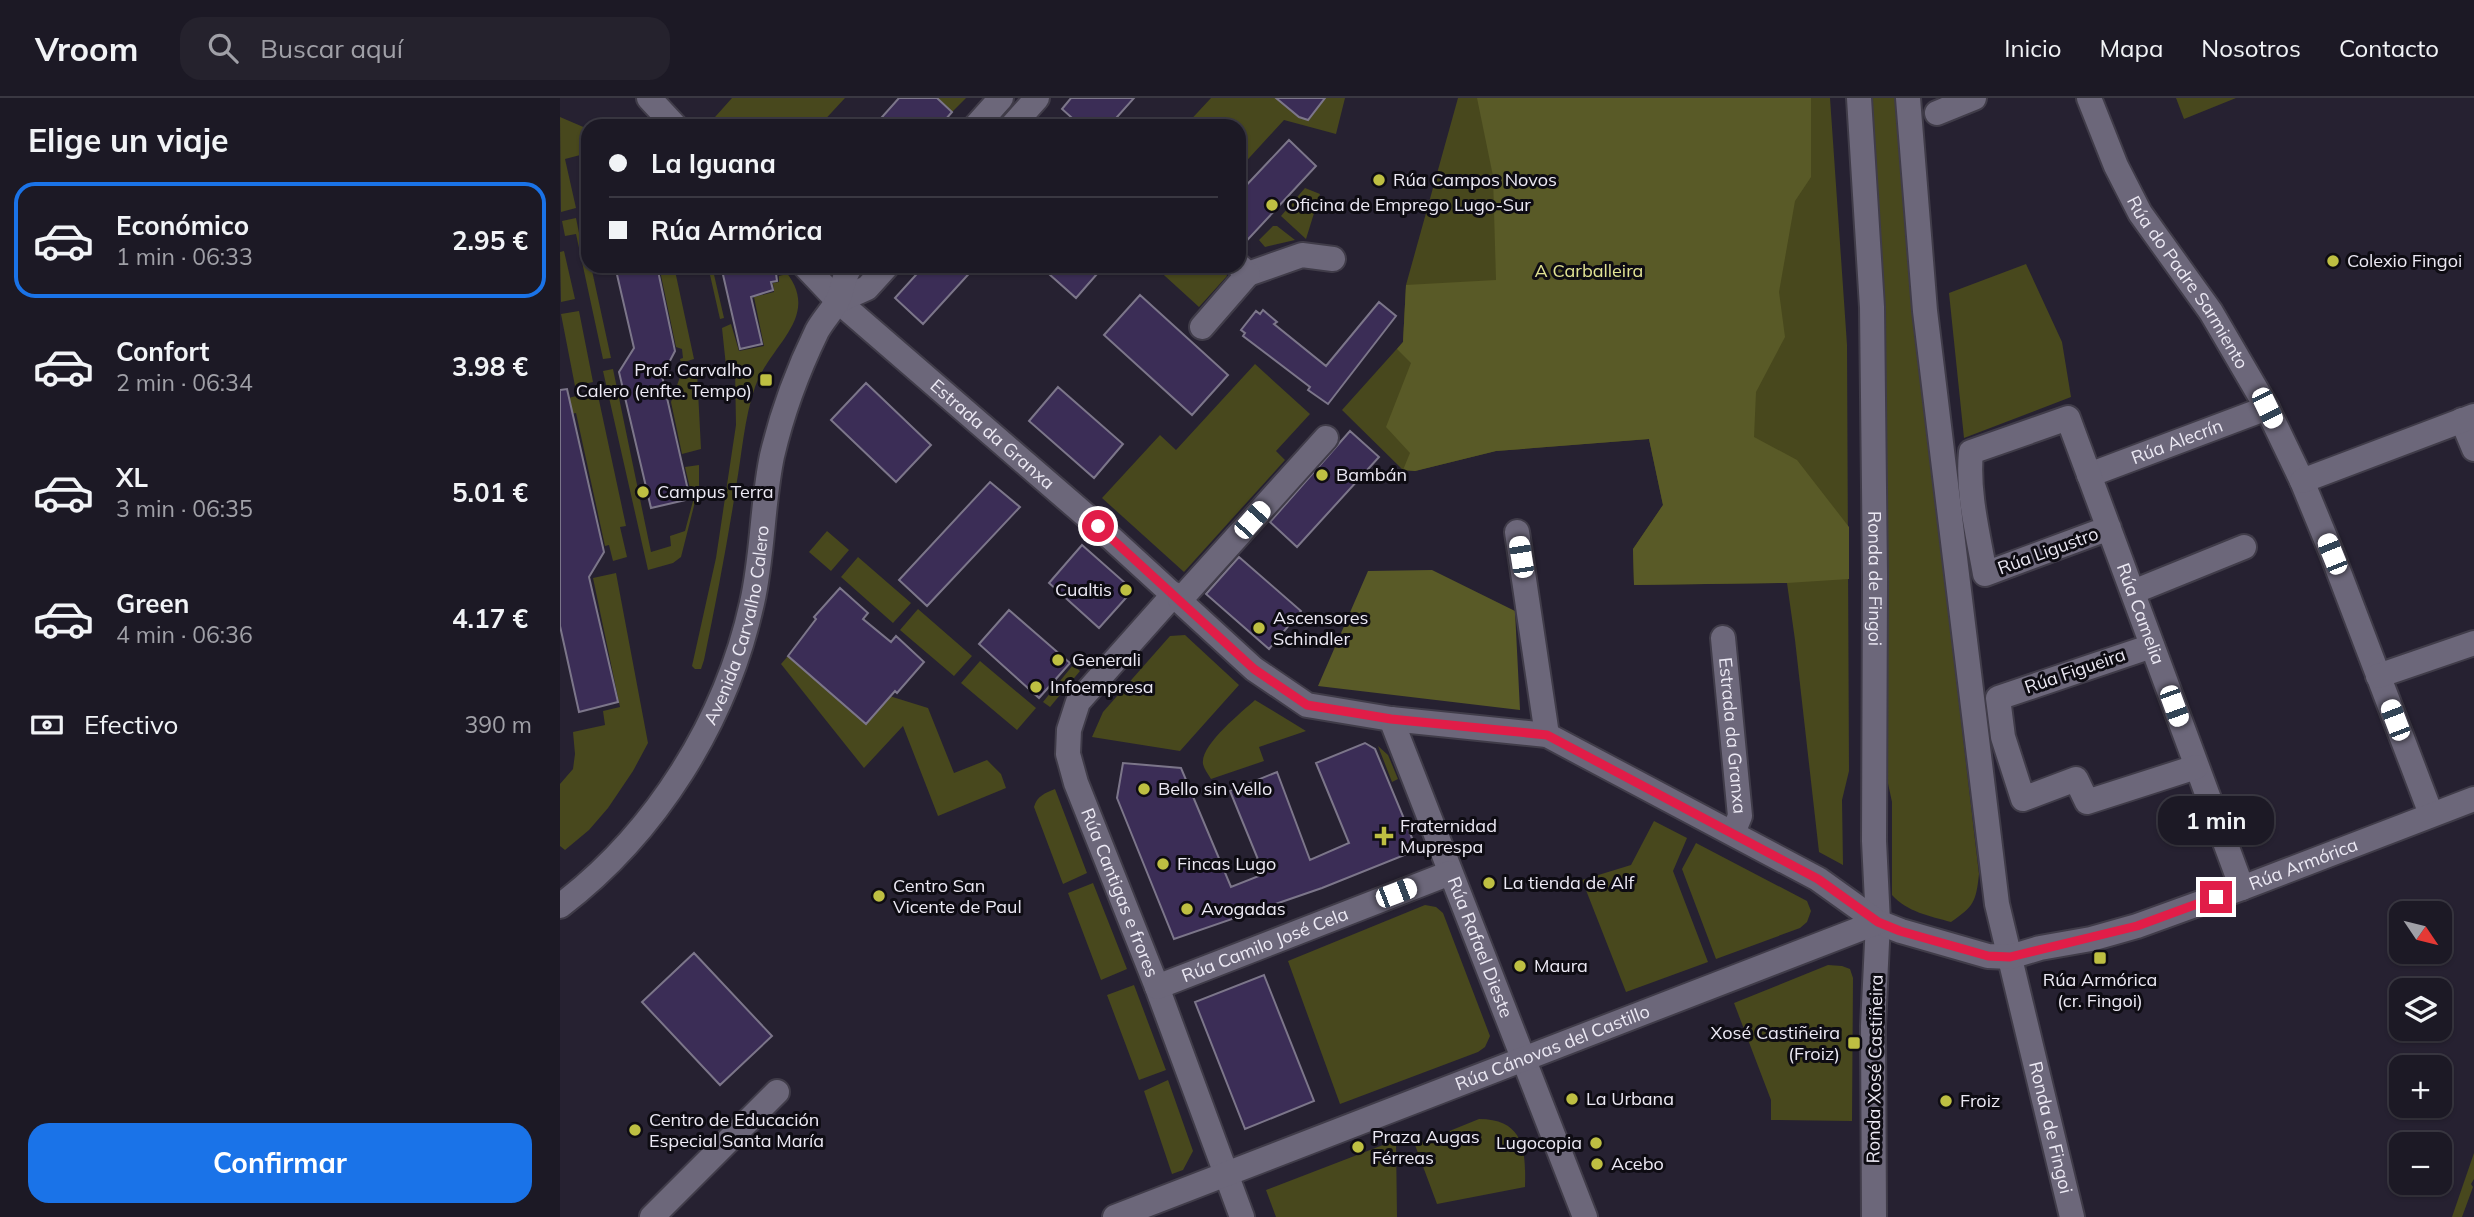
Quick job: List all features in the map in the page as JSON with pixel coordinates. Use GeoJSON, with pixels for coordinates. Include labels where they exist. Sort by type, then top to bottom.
{"type":"FeatureCollection","features":[{"type":"Feature","properties":{"kind":"street"},"geometry":{"type":"LineString","coordinates":[[649,98],[668,119]]}},
{"type":"Feature","properties":{"kind":"street"},"geometry":{"type":"LineString","coordinates":[[982,119],[1001,98]]}},
{"type":"Feature","properties":{"kind":"street"},"geometry":{"type":"LineString","coordinates":[[1018,119],[1037,98]]}},
{"type":"Feature","properties":{"kind":"street","name":"Ronda de Fingoi"},"geometry":{"type":"LineString","coordinates":[[1858,98],[1872,307],[1874,841],[1878,922]]}},
{"type":"Feature","properties":{"kind":"street","name":"Ronda de Fingoi"},"geometry":{"type":"LineString","coordinates":[[1908,98],[1925,311],[1997,904],[2072,1217]]}},
{"type":"Feature","properties":{"kind":"street"},"geometry":{"type":"LineString","coordinates":[[1937,113],[1974,98]]}},
{"type":"Feature","properties":{"kind":"street","name":"Rúa do Padre Sarmiento"},"geometry":{"type":"LineString","coordinates":[[2089,98],[2116,166],[2140,213],[2211,312],[2267,408],[2302,481],[2431,814]]}},
{"type":"Feature","properties":{"kind":"street"},"geometry":{"type":"LineString","coordinates":[[1246,269],[1302,255],[1333,259]]}},
{"type":"Feature","properties":{"kind":"street","name":"Estrada da Granxa"},"geometry":{"type":"LineString","coordinates":[[812,273],[838,301],[1177,597],[1254,669],[1307,705],[1391,719],[1547,735],[1818,879],[1878,922]]}},
{"type":"Feature","properties":{"kind":"street"},"geometry":{"type":"LineString","coordinates":[[838,301],[848,273]]}},
{"type":"Feature","properties":{"kind":"street"},"geometry":{"type":"LineString","coordinates":[[838,301],[867,288],[881,273]]}},
{"type":"Feature","properties":{"kind":"street"},"geometry":{"type":"LineString","coordinates":[[1202,327],[1242,273]]}},
{"type":"Feature","properties":{"kind":"street","name":"Avenida Carvalho Calero"},"geometry":{"type":"LineString","coordinates":[[560,906],[610,864],[634,838],[703,738],[737,657],[752,603],[772,457],[789,400],[819,327],[838,301]]}},
{"type":"Feature","properties":{"kind":"street","name":"Rúa Alecrín"},"geometry":{"type":"LineString","coordinates":[[2089,475],[2267,408]]}},
{"type":"Feature","properties":{"kind":"street","name":"Rúa Camelia"},"geometry":{"type":"LineString","coordinates":[[2068,418],[2242,888]]}},
{"type":"Feature","properties":{"kind":"street","name":"Rúa Ligustro"},"geometry":{"type":"LineString","coordinates":[[2068,418],[1971,452],[1973,509],[1984,574],[2109,528]]}},
{"type":"Feature","properties":{"kind":"street"},"geometry":{"type":"LineString","coordinates":[[2302,481],[2468,418],[2474,449]]}},
{"type":"Feature","properties":{"kind":"street"},"geometry":{"type":"LineString","coordinates":[[1177,597],[1326,438]]}},
{"type":"Feature","properties":{"kind":"street"},"geometry":{"type":"LineString","coordinates":[[1517,532],[1547,735]]}},
{"type":"Feature","properties":{"kind":"street"},"geometry":{"type":"LineString","coordinates":[[2133,593],[2244,547]]}},
{"type":"Feature","properties":{"kind":"street","name":"Rúa Cantigas e frores"},"geometry":{"type":"LineString","coordinates":[[1177,597],[1078,702],[1069,730],[1068,754],[1076,783],[1157,987],[1242,1217]]}},
{"type":"Feature","properties":{"kind":"street","name":"Estrada da Granxa"},"geometry":{"type":"LineString","coordinates":[[1723,638],[1740,816],[1733,833]]}},
{"type":"Feature","properties":{"kind":"street"},"geometry":{"type":"LineString","coordinates":[[2378,676],[2474,643]]}},
{"type":"Feature","properties":{"kind":"street","name":"Rúa Figueira"},"geometry":{"type":"LineString","coordinates":[[2152,646],[1998,698],[2003,737],[2023,799],[2076,779],[2087,802],[2196,767]]}},
{"type":"Feature","properties":{"kind":"street","name":"Rúa Rafael Dieste"},"geometry":{"type":"LineString","coordinates":[[1391,719],[1585,1217]]}},
{"type":"Feature","properties":{"kind":"street","name":"Rúa Armórica"},"geometry":{"type":"LineString","coordinates":[[2010,957],[2137,926],[2431,814],[2468,808]]}},
{"type":"Feature","properties":{"kind":"street","name":"Rúa Camilo José Cela"},"geometry":{"type":"LineString","coordinates":[[1157,987],[1450,873]]}},
{"type":"Feature","properties":{"kind":"street"},"geometry":{"type":"LineString","coordinates":[[1878,922],[1900,931],[1988,956],[2010,957]]}},
{"type":"Feature","properties":{"kind":"street","name":"Rúa Cánovas del Castillo"},"geometry":{"type":"LineString","coordinates":[[1115,1217],[1878,922]]}},
{"type":"Feature","properties":{"kind":"street","name":"Ronda Xosé Castiñeira"},"geometry":{"type":"LineString","coordinates":[[1874,1217],[1873,1026],[1878,922]]}},
{"type":"Feature","properties":{"kind":"street"},"geometry":{"type":"LineString","coordinates":[[652,1217],[777,1092]]}},
{"type":"Feature","properties":{"kind":"green space"},"geometry":{"type":"Polygon","coordinates":[[[732,98],[845,98],[826,119],[713,119],[732,98]]]}},
{"type":"Feature","properties":{"kind":"green space"},"geometry":{"type":"Polygon","coordinates":[[[937,98],[966,98],[952,112],[937,98]]]}},
{"type":"Feature","properties":{"kind":"green space"},"geometry":{"type":"Polygon","coordinates":[[[1211,98],[1276,98],[1299,117],[1308,120],[1325,98],[1345,98],[1336,134],[1284,120],[1246,161],[1246,119],[1192,119],[1211,98]]]}},
{"type":"Feature","properties":{"kind":"green space","name":"A Carballeira"},"geometry":{"type":"Polygon","coordinates":[[[1458,98],[1830,98],[1847,345],[1849,771],[1842,800],[1843,865],[1819,852],[1787,583],[1634,585],[1633,549],[1663,505],[1649,439],[1496,451],[1415,471],[1403,470],[1342,410],[1403,342],[1406,285],[1458,98]]]}},
{"type":"Feature","properties":{"kind":"green space","name":"A Carballeira"},"geometry":{"type":"Polygon","coordinates":[[[1477,98],[1811,98],[1811,177],[1795,201],[1779,292],[1785,337],[1756,392],[1754,437],[1797,460],[1849,527],[1849,579],[1787,583],[1634,585],[1633,549],[1663,505],[1649,439],[1496,451],[1415,471],[1403,470],[1410,453],[1386,427],[1411,363],[1397,349],[1403,342],[1406,285],[1496,280],[1493,176],[1477,98]]]}},
{"type":"Feature","properties":{"kind":"green space"},"geometry":{"type":"Polygon","coordinates":[[[1868,98],[1895,98],[1919,359],[1979,874],[1973,902],[1951,922],[1912,909],[1892,895],[1892,802],[1886,774],[1868,98]]]}},
{"type":"Feature","properties":{"kind":"green space"},"geometry":{"type":"Polygon","coordinates":[[[2176,98],[2236,98],[2184,119],[2176,98]]]}},
{"type":"Feature","properties":{"kind":"green space"},"geometry":{"type":"Polygon","coordinates":[[[560,117],[581,126],[581,155],[565,159],[576,208],[561,212],[560,117]]]}},
{"type":"Feature","properties":{"kind":"green space"},"geometry":{"type":"Polygon","coordinates":[[[1305,188],[1320,194],[1306,239],[1281,216],[1305,188]]]}},
{"type":"Feature","properties":{"kind":"green space"},"geometry":{"type":"Polygon","coordinates":[[[576,218],[581,233],[581,257],[576,234],[565,236],[562,221],[576,218]]]}},
{"type":"Feature","properties":{"kind":"green space"},"geometry":{"type":"Polygon","coordinates":[[[1273,226],[1277,226],[1295,240],[1265,247],[1259,240],[1273,226]]]}},
{"type":"Feature","properties":{"kind":"green space"},"geometry":{"type":"Polygon","coordinates":[[[564,251],[575,299],[561,302],[560,252],[564,251]]]}},
{"type":"Feature","properties":{"kind":"green space"},"geometry":{"type":"Polygon","coordinates":[[[2026,264],[2062,342],[2071,397],[1964,438],[1949,293],[2026,264]]]}},
{"type":"Feature","properties":{"kind":"green space"},"geometry":{"type":"Polygon","coordinates":[[[584,273],[593,273],[611,358],[603,359],[584,273]]]}},
{"type":"Feature","properties":{"kind":"green space"},"geometry":{"type":"Polygon","coordinates":[[[660,273],[676,273],[694,359],[681,363],[682,349],[676,347],[660,273]]]}},
{"type":"Feature","properties":{"kind":"green space"},"geometry":{"type":"Polygon","coordinates":[[[710,273],[714,273],[724,318],[720,319],[710,273]]]}},
{"type":"Feature","properties":{"kind":"green space"},"geometry":{"type":"Polygon","coordinates":[[[786,273],[793,283],[798,299],[797,314],[763,371],[751,399],[704,660],[701,669],[695,669],[692,666],[716,558],[736,425],[735,368],[726,366],[722,328],[731,324],[739,351],[764,346],[754,297],[774,292],[773,283],[779,282],[779,276],[786,273]]]}},
{"type":"Feature","properties":{"kind":"green space"},"geometry":{"type":"Polygon","coordinates":[[[1162,273],[1226,273],[1227,276],[1199,307],[1162,273]]]}},
{"type":"Feature","properties":{"kind":"green space"},"geometry":{"type":"Polygon","coordinates":[[[579,311],[593,382],[575,386],[561,314],[579,311]]]}},
{"type":"Feature","properties":{"kind":"green space"},"geometry":{"type":"Polygon","coordinates":[[[1255,364],[1310,414],[1276,451],[1285,460],[1184,572],[1102,498],[1160,435],[1176,450],[1255,364]]]}},
{"type":"Feature","properties":{"kind":"green space"},"geometry":{"type":"Polygon","coordinates":[[[613,369],[651,552],[671,546],[670,536],[685,531],[693,501],[685,467],[699,465],[699,486],[681,557],[673,563],[648,570],[603,371],[613,369]]]}},
{"type":"Feature","properties":{"kind":"green space"},"geometry":{"type":"Polygon","coordinates":[[[697,372],[701,449],[682,454],[671,402],[680,377],[697,372]]]}},
{"type":"Feature","properties":{"kind":"green space"},"geometry":{"type":"Polygon","coordinates":[[[597,391],[626,526],[620,527],[627,557],[613,561],[609,545],[605,546],[576,413],[560,416],[560,400],[597,391]]]}},
{"type":"Feature","properties":{"kind":"green space"},"geometry":{"type":"Polygon","coordinates":[[[827,531],[849,550],[831,571],[809,552],[827,531]]]}},
{"type":"Feature","properties":{"kind":"green space"},"geometry":{"type":"Polygon","coordinates":[[[858,557],[911,603],[893,623],[841,577],[858,557]]]}},
{"type":"Feature","properties":{"kind":"green space"},"geometry":{"type":"Polygon","coordinates":[[[1432,570],[1515,611],[1520,710],[1318,686],[1368,571],[1432,570]]]}},
{"type":"Feature","properties":{"kind":"green space"},"geometry":{"type":"Polygon","coordinates":[[[616,573],[648,743],[608,808],[589,830],[565,850],[560,846],[560,784],[573,769],[573,732],[605,725],[603,711],[620,707],[593,578],[616,573]]]}},
{"type":"Feature","properties":{"kind":"green space"},"geometry":{"type":"Polygon","coordinates":[[[918,609],[972,656],[954,676],[900,630],[918,609]]]}},
{"type":"Feature","properties":{"kind":"green space"},"geometry":{"type":"Polygon","coordinates":[[[1185,635],[1239,685],[1180,751],[1092,737],[1103,712],[1170,636],[1185,635]]]}},
{"type":"Feature","properties":{"kind":"green space"},"geometry":{"type":"Polygon","coordinates":[[[788,656],[865,724],[881,707],[883,694],[928,708],[954,773],[987,760],[1001,774],[1006,788],[938,816],[903,726],[864,768],[781,664],[788,656]]]}},
{"type":"Feature","properties":{"kind":"green space"},"geometry":{"type":"Polygon","coordinates":[[[980,661],[1036,708],[1017,730],[961,683],[980,661]]]}},
{"type":"Feature","properties":{"kind":"green space"},"geometry":{"type":"Polygon","coordinates":[[[1073,665],[1080,671],[1050,707],[1043,702],[1073,665]]]}},
{"type":"Feature","properties":{"kind":"green space"},"geometry":{"type":"Polygon","coordinates":[[[1255,700],[1306,731],[1259,747],[1264,761],[1211,779],[1203,764],[1208,748],[1223,729],[1255,700]]]}},
{"type":"Feature","properties":{"kind":"green space"},"geometry":{"type":"Polygon","coordinates":[[[1378,746],[1388,755],[1398,779],[1392,782],[1378,746]]]}},
{"type":"Feature","properties":{"kind":"green space"},"geometry":{"type":"Polygon","coordinates":[[[1055,789],[1087,873],[1063,884],[1034,807],[1039,798],[1055,789]]]}},
{"type":"Feature","properties":{"kind":"green space"},"geometry":{"type":"Polygon","coordinates":[[[1654,821],[1687,838],[1673,871],[1708,962],[1626,992],[1582,880],[1631,865],[1654,821]]]}},
{"type":"Feature","properties":{"kind":"green space"},"geometry":{"type":"Polygon","coordinates":[[[1696,843],[1807,901],[1811,911],[1807,922],[1800,928],[1716,959],[1682,869],[1696,843]]]}},
{"type":"Feature","properties":{"kind":"green space"},"geometry":{"type":"Polygon","coordinates":[[[1093,883],[1127,969],[1101,980],[1068,893],[1093,883]]]}},
{"type":"Feature","properties":{"kind":"green space"},"geometry":{"type":"Polygon","coordinates":[[[1425,905],[1436,907],[1443,913],[1490,1036],[1485,1047],[1478,1052],[1340,1104],[1288,961],[1425,905]]]}},
{"type":"Feature","properties":{"kind":"green space"},"geometry":{"type":"Polygon","coordinates":[[[1828,965],[1850,969],[1853,978],[1852,1121],[1771,1120],[1771,1100],[1734,1003],[1828,965]]]}},
{"type":"Feature","properties":{"kind":"green space"},"geometry":{"type":"Polygon","coordinates":[[[1134,985],[1166,1070],[1139,1080],[1107,995],[1134,985]]]}},
{"type":"Feature","properties":{"kind":"green space"},"geometry":{"type":"Polygon","coordinates":[[[1168,1080],[1193,1151],[1183,1170],[1172,1174],[1144,1091],[1168,1080]]]}},
{"type":"Feature","properties":{"kind":"green space"},"geometry":{"type":"Polygon","coordinates":[[[1479,1119],[1494,1120],[1514,1131],[1523,1149],[1525,1187],[1437,1204],[1415,1145],[1479,1119]]]}},
{"type":"Feature","properties":{"kind":"green space"},"geometry":{"type":"Polygon","coordinates":[[[1396,1140],[1397,1217],[1276,1217],[1266,1190],[1396,1140]]]}},
{"type":"Feature","properties":{"kind":"green space"},"geometry":{"type":"Polygon","coordinates":[[[2474,1153],[2473,1187],[2462,1217],[2452,1217],[2474,1153]]]}},
{"type":"Feature","properties":{"kind":"building"},"geometry":{"type":"Polygon","coordinates":[[[899,98],[937,98],[952,112],[946,119],[880,119],[899,98]]]}},
{"type":"Feature","properties":{"kind":"building"},"geometry":{"type":"Polygon","coordinates":[[[1071,98],[1134,98],[1115,119],[1073,119],[1062,109],[1071,98]]]}},
{"type":"Feature","properties":{"kind":"building"},"geometry":{"type":"Polygon","coordinates":[[[1276,98],[1325,98],[1308,120],[1299,117],[1276,98]]]}},
{"type":"Feature","properties":{"kind":"building"},"geometry":{"type":"Polygon","coordinates":[[[1289,140],[1316,166],[1246,241],[1246,186],[1289,140]]]}},
{"type":"Feature","properties":{"kind":"building"},"geometry":{"type":"Polygon","coordinates":[[[617,273],[658,273],[675,351],[662,376],[690,499],[651,508],[619,372],[634,348],[617,273]]]}},
{"type":"Feature","properties":{"kind":"building"},"geometry":{"type":"Polygon","coordinates":[[[723,273],[776,273],[777,281],[771,282],[773,290],[751,297],[762,344],[740,349],[723,273]]]}},
{"type":"Feature","properties":{"kind":"building"},"geometry":{"type":"Polygon","coordinates":[[[918,273],[970,273],[923,324],[895,298],[918,273]]]}},
{"type":"Feature","properties":{"kind":"building"},"geometry":{"type":"Polygon","coordinates":[[[1048,273],[1098,273],[1076,298],[1048,273]]]}},
{"type":"Feature","properties":{"kind":"building"},"geometry":{"type":"Polygon","coordinates":[[[1140,295],[1228,375],[1192,415],[1104,335],[1140,295]]]}},
{"type":"Feature","properties":{"kind":"building"},"geometry":{"type":"Polygon","coordinates":[[[1379,302],[1396,316],[1328,404],[1243,336],[1245,333],[1241,330],[1256,311],[1260,314],[1263,310],[1277,322],[1274,324],[1326,366],[1379,302]]]}},
{"type":"Feature","properties":{"kind":"building"},"geometry":{"type":"Polygon","coordinates":[[[866,383],[931,445],[896,482],[831,420],[866,383]]]}},
{"type":"Feature","properties":{"kind":"building"},"geometry":{"type":"Polygon","coordinates":[[[1058,387],[1123,444],[1094,478],[1029,421],[1058,387]]]}},
{"type":"Feature","properties":{"kind":"building"},"geometry":{"type":"Polygon","coordinates":[[[567,389],[604,552],[589,577],[618,702],[579,712],[560,626],[560,390],[567,389]]]}},
{"type":"Feature","properties":{"kind":"building"},"geometry":{"type":"Polygon","coordinates":[[[1350,431],[1379,457],[1297,547],[1270,522],[1350,431]]]}},
{"type":"Feature","properties":{"kind":"building"},"geometry":{"type":"Polygon","coordinates":[[[990,482],[1020,507],[927,606],[899,580],[990,482]]]}},
{"type":"Feature","properties":{"kind":"building"},"geometry":{"type":"Polygon","coordinates":[[[1082,545],[1133,590],[1099,628],[1049,583],[1082,545]]]}},
{"type":"Feature","properties":{"kind":"building"},"geometry":{"type":"Polygon","coordinates":[[[1239,557],[1301,611],[1269,649],[1206,594],[1239,557]]]}},
{"type":"Feature","properties":{"kind":"building"},"geometry":{"type":"Polygon","coordinates":[[[840,588],[868,613],[863,619],[891,642],[896,636],[924,662],[866,724],[788,656],[816,619],[814,617],[840,588]]]}},
{"type":"Feature","properties":{"kind":"building"},"geometry":{"type":"Polygon","coordinates":[[[1009,610],[1070,663],[1039,698],[979,644],[1009,610]]]}},
{"type":"Feature","properties":{"kind":"building"},"geometry":{"type":"Polygon","coordinates":[[[1365,743],[1375,749],[1417,850],[1322,888],[1174,939],[1117,798],[1123,763],[1181,768],[1231,887],[1264,874],[1230,791],[1277,772],[1310,860],[1349,843],[1316,763],[1365,743]]]}},
{"type":"Feature","properties":{"kind":"building"},"geometry":{"type":"Polygon","coordinates":[[[694,953],[772,1036],[720,1085],[642,1002],[694,953]]]}},
{"type":"Feature","properties":{"kind":"building"},"geometry":{"type":"Polygon","coordinates":[[[1264,975],[1314,1101],[1245,1129],[1195,1002],[1264,975]]]}},
{"type":"Feature","properties":{"kind":"place","name":"Rúa Campos Novos"},"geometry":{"type":"Point","coordinates":[1379,180]}},
{"type":"Feature","properties":{"kind":"place","name":"Oficina de Emprego Lugo-Sur"},"geometry":{"type":"Point","coordinates":[1272,205]}},
{"type":"Feature","properties":{"kind":"place","name":"Colexio Fingoi"},"geometry":{"type":"Point","coordinates":[2333,261]}},
{"type":"Feature","properties":{"kind":"place","name":"Prof. Carvalho Calero (enfte. Tempo)"},"geometry":{"type":"Point","coordinates":[766,380]}},
{"type":"Feature","properties":{"kind":"place","name":"Bambán"},"geometry":{"type":"Point","coordinates":[1322,475]}},
{"type":"Feature","properties":{"kind":"place","name":"Campus Terra"},"geometry":{"type":"Point","coordinates":[643,492]}},
{"type":"Feature","properties":{"kind":"place","name":"Cualtis"},"geometry":{"type":"Point","coordinates":[1126,590]}},
{"type":"Feature","properties":{"kind":"place","name":"Ascensores Schindler"},"geometry":{"type":"Point","coordinates":[1259,628]}},
{"type":"Feature","properties":{"kind":"place","name":"Generali"},"geometry":{"type":"Point","coordinates":[1058,660]}},
{"type":"Feature","properties":{"kind":"place","name":"Infoempresa"},"geometry":{"type":"Point","coordinates":[1036,687]}},
{"type":"Feature","properties":{"kind":"place","name":"Bello sin Vello"},"geometry":{"type":"Point","coordinates":[1144,789]}},
{"type":"Feature","properties":{"kind":"place","name":"Fraternidad Muprespa"},"geometry":{"type":"Point","coordinates":[1384,836]}},
{"type":"Feature","properties":{"kind":"place","name":"Fincas Lugo"},"geometry":{"type":"Point","coordinates":[1163,864]}},
{"type":"Feature","properties":{"kind":"place","name":"La tienda de Alf"},"geometry":{"type":"Point","coordinates":[1489,883]}},
{"type":"Feature","properties":{"kind":"place","name":"Centro San Vicente de Paul"},"geometry":{"type":"Point","coordinates":[879,896]}},
{"type":"Feature","properties":{"kind":"place","name":"Avogadas"},"geometry":{"type":"Point","coordinates":[1187,909]}},
{"type":"Feature","properties":{"kind":"place","name":"Rúa Armórica (cr. Fingoi)"},"geometry":{"type":"Point","coordinates":[2100,958]}},
{"type":"Feature","properties":{"kind":"place","name":"Maura"},"geometry":{"type":"Point","coordinates":[1520,966]}},
{"type":"Feature","properties":{"kind":"place","name":"Xosé Castiñeira (Froiz)"},"geometry":{"type":"Point","coordinates":[1854,1043]}},
{"type":"Feature","properties":{"kind":"place","name":"La Urbana"},"geometry":{"type":"Point","coordinates":[1572,1099]}},
{"type":"Feature","properties":{"kind":"place","name":"Froiz"},"geometry":{"type":"Point","coordinates":[1946,1101]}},
{"type":"Feature","properties":{"kind":"place","name":"Centro de Educación Especial Santa María"},"geometry":{"type":"Point","coordinates":[635,1130]}},
{"type":"Feature","properties":{"kind":"place","name":"Lugocopia"},"geometry":{"type":"Point","coordinates":[1596,1143]}},
{"type":"Feature","properties":{"kind":"place","name":"Praza Augas Férreas"},"geometry":{"type":"Point","coordinates":[1358,1147]}},
{"type":"Feature","properties":{"kind":"place","name":"Acebo"},"geometry":{"type":"Point","coordinates":[1597,1164]}},
{"type":"Feature","properties":{"kind":"route"},"geometry":{"type":"LineString","coordinates":[[1098,526],[1254,669],[1307,705],[1391,719],[1547,735],[1818,879],[1878,922],[1900,931],[1988,956],[2010,957],[2137,926],[2216,897]]}}]}
